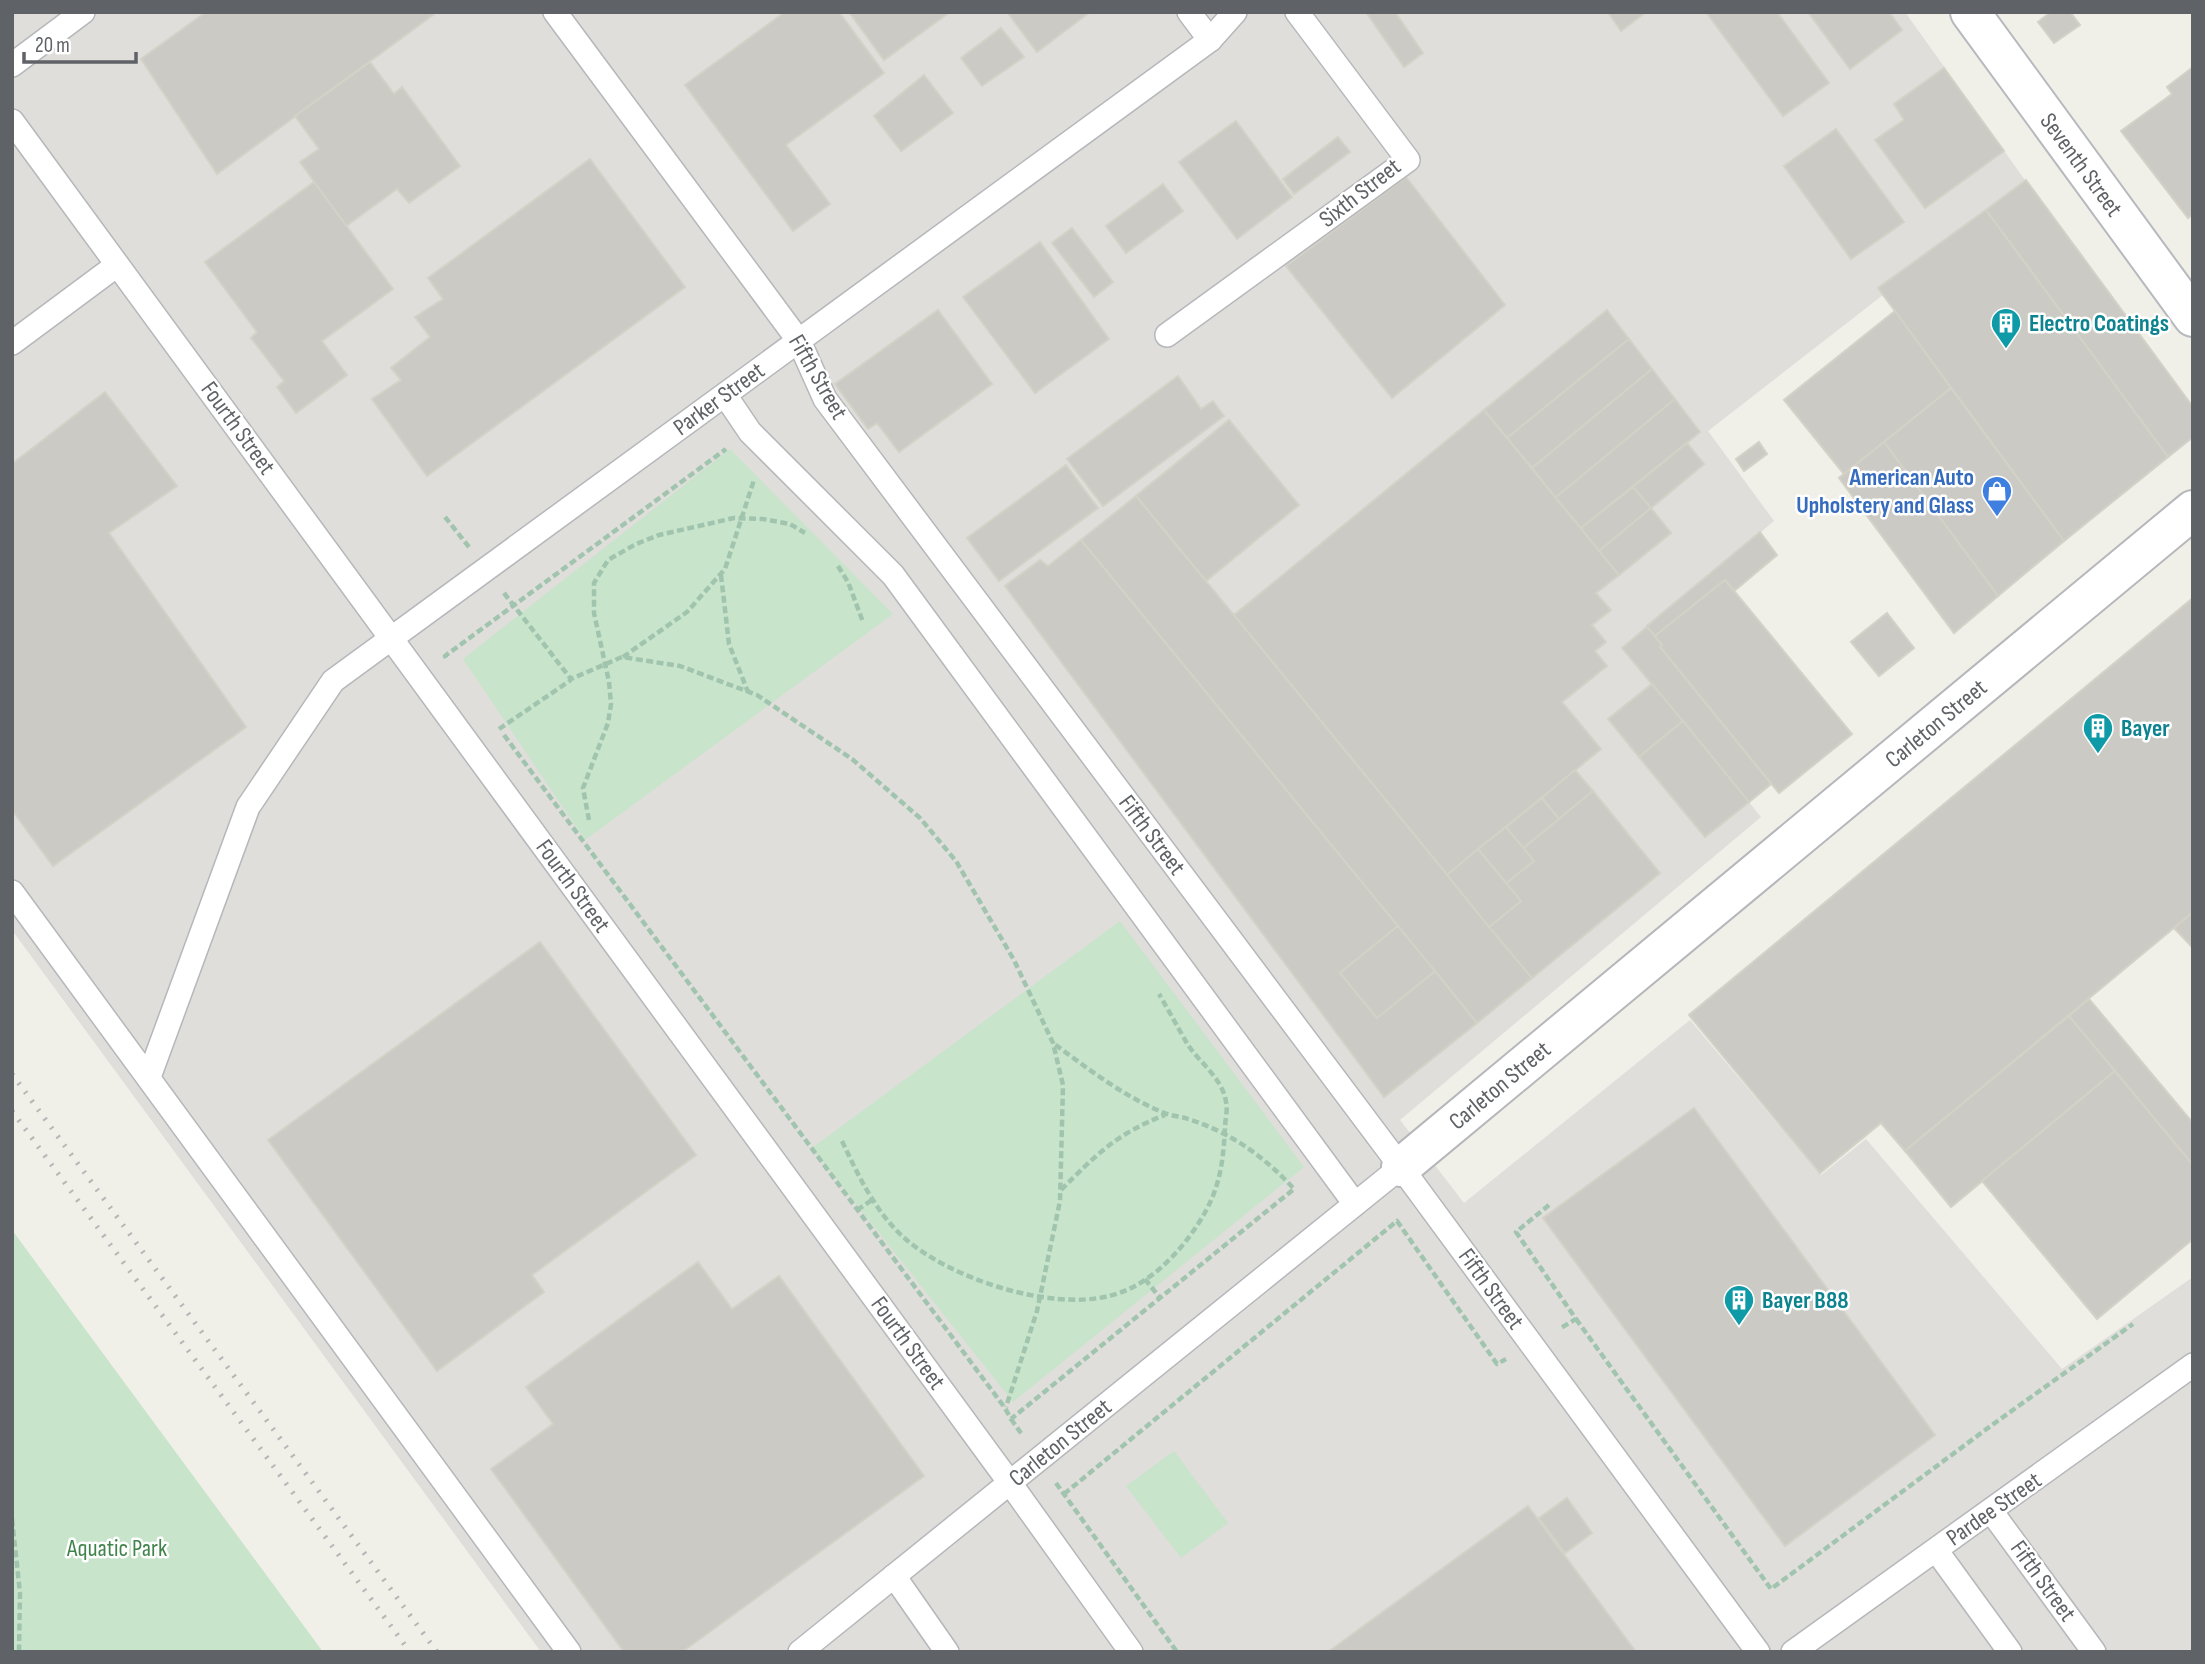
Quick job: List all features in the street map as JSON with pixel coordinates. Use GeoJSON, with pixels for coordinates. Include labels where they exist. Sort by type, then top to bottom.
{"type":"FeatureCollection","features":[{"type":"Feature","properties":{"kind":"street","name":"Seventh Street"},"geometry":{"type":"LineString","coordinates":[[1970,12],[2193,317]]}},
{"type":"Feature","properties":{"kind":"street","name":"Carleton Street"},"geometry":{"type":"LineString","coordinates":[[1401,1167],[2193,510]]}},
{"type":"Feature","properties":{"kind":"lane"},"geometry":{"type":"LineString","coordinates":[[12,65],[83,12]]}},
{"type":"Feature","properties":{"kind":"lane","name":"Fifth Street"},"geometry":{"type":"LineString","coordinates":[[555,12],[799,341],[825,399],[1401,1167],[1758,1652]]}},
{"type":"Feature","properties":{"kind":"lane"},"geometry":{"type":"LineString","coordinates":[[1189,12],[1210,40]]}},
{"type":"Feature","properties":{"kind":"lane","name":"Parker Street"},"geometry":{"type":"LineString","coordinates":[[149,1077],[248,807],[333,681],[1210,40],[1235,12]]}},
{"type":"Feature","properties":{"kind":"lane","name":"Sixth Street"},"geometry":{"type":"LineString","coordinates":[[1167,335],[1408,160],[1297,12]]}},
{"type":"Feature","properties":{"kind":"lane","name":"Fourth Street"},"geometry":{"type":"LineString","coordinates":[[12,121],[1131,1652]]}},
{"type":"Feature","properties":{"kind":"lane"},"geometry":{"type":"LineString","coordinates":[[12,343],[117,265]]}},
{"type":"Feature","properties":{"kind":"lane"},"geometry":{"type":"LineString","coordinates":[[725,395],[750,432],[893,575],[1355,1204]]}},
{"type":"Feature","properties":{"kind":"lane"},"geometry":{"type":"LineString","coordinates":[[12,892],[569,1652]]}},
{"type":"Feature","properties":{"kind":"lane","name":"Carleton Street"},"geometry":{"type":"LineString","coordinates":[[800,1652],[1401,1167]]}},
{"type":"Feature","properties":{"kind":"lane","name":"Pardee Street"},"geometry":{"type":"LineString","coordinates":[[1793,1652],[2193,1365]]}},
{"type":"Feature","properties":{"kind":"lane","name":"Fifth Street"},"geometry":{"type":"LineString","coordinates":[[1991,1511],[2094,1652]]}},
{"type":"Feature","properties":{"kind":"lane"},"geometry":{"type":"LineString","coordinates":[[1936,1550],[2010,1652]]}},
{"type":"Feature","properties":{"kind":"lane"},"geometry":{"type":"LineString","coordinates":[[894,1576],[947,1652]]}},
{"type":"Feature","properties":{"kind":"path"},"geometry":{"type":"LineString","coordinates":[[452,666],[444,656],[750,432]]}},
{"type":"Feature","properties":{"kind":"path"},"geometry":{"type":"LineString","coordinates":[[499,729],[571,680],[622,657],[687,612],[725,569],[757,471]]}},
{"type":"Feature","properties":{"kind":"path"},"geometry":{"type":"LineString","coordinates":[[445,517],[571,680]]}},
{"type":"Feature","properties":{"kind":"path"},"geometry":{"type":"LineString","coordinates":[[590,820],[583,789],[608,723],[611,704],[594,613],[594,583],[608,560],[659,535],[699,524],[742,519],[763,519],[790,524],[812,537]]}},
{"type":"Feature","properties":{"kind":"path"},"geometry":{"type":"LineString","coordinates":[[833,559],[848,582],[863,622]]}},
{"type":"Feature","properties":{"kind":"path"},"geometry":{"type":"LineString","coordinates":[[720,575],[729,644],[748,692]]}},
{"type":"Feature","properties":{"kind":"path"},"geometry":{"type":"LineString","coordinates":[[622,657],[680,666],[757,695],[852,759],[920,818],[956,861],[1014,960],[1053,1043],[1063,1085],[1060,1191],[1040,1295],[1005,1408]]}},
{"type":"Feature","properties":{"kind":"path"},"geometry":{"type":"LineString","coordinates":[[491,718],[1011,1419],[1294,1189],[1264,1158],[1224,1133],[1187,1118],[1167,1114],[1126,1093],[1053,1043]]}},
{"type":"Feature","properties":{"kind":"path"},"geometry":{"type":"LineString","coordinates":[[842,1141],[872,1200],[901,1235],[936,1261],[990,1286],[1071,1300],[1110,1296],[1146,1279],[1186,1243],[1208,1210],[1222,1170],[1226,1101],[1215,1078],[1189,1046],[1155,986]]}},
{"type":"Feature","properties":{"kind":"path"},"geometry":{"type":"LineString","coordinates":[[1060,1191],[1097,1153],[1141,1124],[1167,1114]]}},
{"type":"Feature","properties":{"kind":"path"},"geometry":{"type":"LineString","coordinates":[[858,1210],[872,1200]]}},
{"type":"Feature","properties":{"kind":"path"},"geometry":{"type":"LineString","coordinates":[[1549,1205],[1516,1232],[1576,1320],[1771,1589],[2133,1324]]}},
{"type":"Feature","properties":{"kind":"path"},"geometry":{"type":"LineString","coordinates":[[1177,1652],[1064,1494],[1397,1221],[1497,1364],[1576,1320]]}},
{"type":"Feature","properties":{"kind":"path"},"geometry":{"type":"LineString","coordinates":[[1146,1279],[1160,1298]]}},
{"type":"Feature","properties":{"kind":"path"},"geometry":{"type":"LineString","coordinates":[[12,1520],[20,1593],[19,1652]]}},
{"type":"Feature","properties":{"kind":"shaded area"},"geometry":{"type":"Polygon","coordinates":[[[12,12],[1905,12],[2027,183],[1708,431],[1774,521],[1623,648],[1761,817],[1400,1120],[1464,1203],[1690,1020],[1821,1175],[1866,1139],[2062,1369],[2193,1277],[2193,1652],[541,1652],[12,930],[12,12]]]}},
{"type":"Feature","properties":{"kind":"green space"},"geometry":{"type":"Polygon","coordinates":[[[730,449],[893,614],[585,840],[463,659],[730,449]]]}},
{"type":"Feature","properties":{"kind":"green space"},"geometry":{"type":"Polygon","coordinates":[[[1120,921],[1304,1167],[1013,1402],[812,1148],[1120,921]]]}},
{"type":"Feature","properties":{"kind":"green space","name":"Aquatic Park"},"geometry":{"type":"Polygon","coordinates":[[[12,1230],[323,1652],[12,1652],[12,1230]]]}},
{"type":"Feature","properties":{"kind":"green space"},"geometry":{"type":"Polygon","coordinates":[[[1174,1451],[1228,1523],[1181,1558],[1126,1486],[1174,1451]]]}},
{"type":"Feature","properties":{"kind":"building"},"geometry":{"type":"Polygon","coordinates":[[[206,12],[437,12],[217,174],[141,59],[206,12]]]}},
{"type":"Feature","properties":{"kind":"building"},"geometry":{"type":"Polygon","coordinates":[[[785,12],[839,12],[884,73],[786,145],[830,204],[793,231],[685,85],[785,12]]]}},
{"type":"Feature","properties":{"kind":"building"},"geometry":{"type":"Polygon","coordinates":[[[849,12],[950,12],[884,60],[849,12]]]}},
{"type":"Feature","properties":{"kind":"building"},"geometry":{"type":"Polygon","coordinates":[[[1007,12],[1090,12],[1037,52],[1007,12]]]}},
{"type":"Feature","properties":{"kind":"building"},"geometry":{"type":"Polygon","coordinates":[[[1366,12],[1395,12],[1423,53],[1404,67],[1366,12]]]}},
{"type":"Feature","properties":{"kind":"building"},"geometry":{"type":"Polygon","coordinates":[[[1608,12],[1646,12],[1621,31],[1608,12]]]}},
{"type":"Feature","properties":{"kind":"building"},"geometry":{"type":"Polygon","coordinates":[[[1706,12],[1777,12],[1829,83],[1783,116],[1706,12]]]}},
{"type":"Feature","properties":{"kind":"building"},"geometry":{"type":"Polygon","coordinates":[[[1808,12],[1889,12],[1902,30],[1850,69],[1808,12]]]}},
{"type":"Feature","properties":{"kind":"building"},"geometry":{"type":"Polygon","coordinates":[[[2051,12],[2070,12],[2080,25],[2054,43],[2038,22],[2051,12]]]}},
{"type":"Feature","properties":{"kind":"building"},"geometry":{"type":"Polygon","coordinates":[[[1001,28],[1024,57],[982,86],[961,58],[1001,28]]]}},
{"type":"Feature","properties":{"kind":"building"},"geometry":{"type":"Polygon","coordinates":[[[370,62],[394,94],[402,87],[460,166],[409,203],[397,189],[346,226],[300,162],[319,149],[295,116],[370,62]]]}},
{"type":"Feature","properties":{"kind":"building"},"geometry":{"type":"Polygon","coordinates":[[[2193,67],[2193,214],[2188,218],[2121,131],[2172,94],[2167,87],[2193,67]]]}},
{"type":"Feature","properties":{"kind":"building"},"geometry":{"type":"Polygon","coordinates":[[[1944,68],[2004,151],[1925,208],[1875,140],[1904,120],[1894,104],[1944,68]]]}},
{"type":"Feature","properties":{"kind":"building"},"geometry":{"type":"Polygon","coordinates":[[[924,75],[953,113],[901,151],[874,116],[924,75]]]}},
{"type":"Feature","properties":{"kind":"building"},"geometry":{"type":"Polygon","coordinates":[[[1236,121],[1292,197],[1237,239],[1179,162],[1236,121]]]}},
{"type":"Feature","properties":{"kind":"building"},"geometry":{"type":"Polygon","coordinates":[[[1836,129],[1904,222],[1851,259],[1784,166],[1836,129]]]}},
{"type":"Feature","properties":{"kind":"building"},"geometry":{"type":"Polygon","coordinates":[[[1338,137],[1350,152],[1294,194],[1283,179],[1338,137]]]}},
{"type":"Feature","properties":{"kind":"building"},"geometry":{"type":"Polygon","coordinates":[[[590,159],[685,287],[427,476],[372,399],[401,380],[391,368],[430,337],[415,317],[443,299],[428,278],[590,159]]]}},
{"type":"Feature","properties":{"kind":"building"},"geometry":{"type":"Polygon","coordinates":[[[1406,177],[1505,305],[1392,398],[1286,266],[1406,177]]]}},
{"type":"Feature","properties":{"kind":"building","name":"Electro Coatings"},"geometry":{"type":"Polygon","coordinates":[[[2026,180],[2193,407],[2193,437],[2168,457],[1986,210],[2026,180]]]}},
{"type":"Feature","properties":{"kind":"building"},"geometry":{"type":"Polygon","coordinates":[[[314,182],[393,289],[322,341],[347,375],[296,413],[277,387],[284,381],[251,338],[257,332],[205,262],[314,182]]]}},
{"type":"Feature","properties":{"kind":"building"},"geometry":{"type":"Polygon","coordinates":[[[1163,184],[1183,211],[1126,253],[1106,226],[1163,184]]]}},
{"type":"Feature","properties":{"kind":"building","name":"Electro Coatings"},"geometry":{"type":"Polygon","coordinates":[[[1986,210],[2168,457],[2064,541],[1878,288],[1986,210]]]}},
{"type":"Feature","properties":{"kind":"building"},"geometry":{"type":"Polygon","coordinates":[[[1072,228],[1113,282],[1094,297],[1052,243],[1072,228]]]}},
{"type":"Feature","properties":{"kind":"building"},"geometry":{"type":"Polygon","coordinates":[[[1040,242],[1109,339],[1035,393],[963,297],[1040,242]]]}},
{"type":"Feature","properties":{"kind":"building"},"geometry":{"type":"Polygon","coordinates":[[[938,310],[992,384],[899,452],[877,423],[868,429],[835,384],[938,310]]]}},
{"type":"Feature","properties":{"kind":"building"},"geometry":{"type":"Polygon","coordinates":[[[1607,310],[1629,339],[1507,438],[1484,410],[1607,310]]]}},
{"type":"Feature","properties":{"kind":"building"},"geometry":{"type":"Polygon","coordinates":[[[1895,311],[1951,388],[1844,474],[1784,400],[1895,311]]]}},
{"type":"Feature","properties":{"kind":"building"},"geometry":{"type":"Polygon","coordinates":[[[1629,339],[1652,369],[1532,468],[1507,438],[1629,339]]]}},
{"type":"Feature","properties":{"kind":"building"},"geometry":{"type":"Polygon","coordinates":[[[1652,369],[1675,399],[1555,498],[1532,468],[1652,369]]]}},
{"type":"Feature","properties":{"kind":"building"},"geometry":{"type":"Polygon","coordinates":[[[1178,376],[1201,409],[1213,401],[1224,416],[1103,506],[1067,459],[1178,376]]]}},
{"type":"Feature","properties":{"kind":"building"},"geometry":{"type":"Polygon","coordinates":[[[1951,388],[2064,541],[1998,596],[1884,442],[1951,388]]]}},
{"type":"Feature","properties":{"kind":"building"},"geometry":{"type":"Polygon","coordinates":[[[105,392],[177,486],[109,533],[246,727],[53,866],[12,810],[12,464],[105,392]]]}},
{"type":"Feature","properties":{"kind":"building"},"geometry":{"type":"Polygon","coordinates":[[[1675,399],[1700,432],[1581,528],[1555,498],[1675,399]]]}},
{"type":"Feature","properties":{"kind":"building"},"geometry":{"type":"Polygon","coordinates":[[[1484,410],[1619,575],[1596,593],[1611,610],[1592,625],[1606,642],[1595,651],[1607,666],[1562,702],[1601,749],[1447,875],[1234,615],[1484,410]]]}},
{"type":"Feature","properties":{"kind":"building"},"geometry":{"type":"Polygon","coordinates":[[[1229,420],[1299,505],[1206,581],[1136,496],[1229,420]]]}},
{"type":"Feature","properties":{"kind":"building"},"geometry":{"type":"Polygon","coordinates":[[[1759,442],[1767,454],[1744,471],[1736,459],[1759,442]]]}},
{"type":"Feature","properties":{"kind":"building"},"geometry":{"type":"Polygon","coordinates":[[[1884,442],[1998,596],[1954,633],[1839,478],[1884,442]]]}},
{"type":"Feature","properties":{"kind":"building"},"geometry":{"type":"Polygon","coordinates":[[[1687,443],[1704,464],[1651,508],[1633,487],[1687,443]]]}},
{"type":"Feature","properties":{"kind":"building"},"geometry":{"type":"Polygon","coordinates":[[[1066,465],[1098,508],[999,581],[967,538],[1066,465]]]}},
{"type":"Feature","properties":{"kind":"building"},"geometry":{"type":"Polygon","coordinates":[[[1633,487],[1651,508],[1599,551],[1581,528],[1633,487]]]}},
{"type":"Feature","properties":{"kind":"building"},"geometry":{"type":"Polygon","coordinates":[[[1136,496],[1532,978],[1477,1023],[1081,540],[1136,496]]]}},
{"type":"Feature","properties":{"kind":"building"},"geometry":{"type":"Polygon","coordinates":[[[1651,508],[1671,533],[1619,575],[1599,551],[1651,508]]]}},
{"type":"Feature","properties":{"kind":"building"},"geometry":{"type":"Polygon","coordinates":[[[1760,532],[1777,555],[1734,591],[1725,580],[1655,636],[1647,626],[1760,532]]]}},
{"type":"Feature","properties":{"kind":"building"},"geometry":{"type":"Polygon","coordinates":[[[1081,540],[1398,926],[1340,973],[1377,1018],[1435,971],[1477,1023],[1384,1097],[1005,586],[1040,560],[1048,566],[1081,540]]]}},
{"type":"Feature","properties":{"kind":"building"},"geometry":{"type":"Polygon","coordinates":[[[1725,580],[1852,734],[1779,793],[1660,647],[1662,645],[1655,636],[1725,580]]]}},
{"type":"Feature","properties":{"kind":"building","name":"Bayer"},"geometry":{"type":"Polygon","coordinates":[[[2193,598],[2193,912],[1905,1151],[1881,1123],[1820,1173],[1689,1015],[2193,598]]]}},
{"type":"Feature","properties":{"kind":"building"},"geometry":{"type":"Polygon","coordinates":[[[1887,613],[1914,648],[1879,676],[1851,642],[1887,613]]]}},
{"type":"Feature","properties":{"kind":"building"},"geometry":{"type":"Polygon","coordinates":[[[1647,627],[1662,645],[1660,647],[1771,784],[1749,802],[1622,648],[1647,627]]]}},
{"type":"Feature","properties":{"kind":"building"},"geometry":{"type":"Polygon","coordinates":[[[1652,684],[1683,721],[1639,757],[1608,719],[1652,684]]]}},
{"type":"Feature","properties":{"kind":"building"},"geometry":{"type":"Polygon","coordinates":[[[1683,721],[1749,802],[1705,837],[1639,757],[1683,721]]]}},
{"type":"Feature","properties":{"kind":"building"},"geometry":{"type":"Polygon","coordinates":[[[1575,770],[1593,791],[1559,819],[1542,798],[1575,770]]]}},
{"type":"Feature","properties":{"kind":"building"},"geometry":{"type":"Polygon","coordinates":[[[1593,791],[1660,873],[1532,978],[1489,927],[1521,901],[1506,883],[1534,861],[1523,848],[1593,791]]]}},
{"type":"Feature","properties":{"kind":"building"},"geometry":{"type":"Polygon","coordinates":[[[1542,798],[1559,819],[1523,848],[1506,827],[1542,798]]]}},
{"type":"Feature","properties":{"kind":"building"},"geometry":{"type":"Polygon","coordinates":[[[1506,827],[1534,861],[1506,883],[1478,849],[1506,827]]]}},
{"type":"Feature","properties":{"kind":"building"},"geometry":{"type":"Polygon","coordinates":[[[1478,849],[1521,901],[1489,927],[1447,875],[1478,849]]]}},
{"type":"Feature","properties":{"kind":"building"},"geometry":{"type":"Polygon","coordinates":[[[2193,912],[2193,948],[2174,928],[2193,912]]]}},
{"type":"Feature","properties":{"kind":"building"},"geometry":{"type":"Polygon","coordinates":[[[1398,926],[1435,971],[1377,1018],[1340,973],[1398,926]]]}},
{"type":"Feature","properties":{"kind":"building"},"geometry":{"type":"Polygon","coordinates":[[[540,942],[696,1155],[532,1275],[544,1292],[437,1371],[268,1140],[540,942]]]}},
{"type":"Feature","properties":{"kind":"building"},"geometry":{"type":"Polygon","coordinates":[[[2089,999],[2193,1123],[2193,1165],[2069,1016],[2089,999]]]}},
{"type":"Feature","properties":{"kind":"building"},"geometry":{"type":"Polygon","coordinates":[[[2069,1016],[2115,1071],[1951,1207],[1905,1151],[2069,1016]]]}},
{"type":"Feature","properties":{"kind":"building"},"geometry":{"type":"Polygon","coordinates":[[[2115,1071],[2193,1165],[2193,1239],[2097,1319],[1982,1181],[2115,1071]]]}},
{"type":"Feature","properties":{"kind":"building","name":"Bayer B88"},"geometry":{"type":"Polygon","coordinates":[[[1694,1108],[1935,1435],[1785,1546],[1543,1218],[1694,1108]]]}},
{"type":"Feature","properties":{"kind":"building"},"geometry":{"type":"Polygon","coordinates":[[[698,1262],[732,1309],[779,1276],[924,1476],[682,1652],[624,1652],[491,1469],[553,1424],[526,1387],[698,1262]]]}},
{"type":"Feature","properties":{"kind":"building"},"geometry":{"type":"Polygon","coordinates":[[[1567,1498],[1592,1533],[1565,1553],[1539,1518],[1567,1498]]]}},
{"type":"Feature","properties":{"kind":"building"},"geometry":{"type":"Polygon","coordinates":[[[1528,1506],[1636,1652],[1328,1652],[1528,1506]]]}},
{"type":"Feature","properties":{"kind":"railway"},"geometry":{"type":"LineString","coordinates":[[12,1074],[437,1652]]}},
{"type":"Feature","properties":{"kind":"railway"},"geometry":{"type":"LineString","coordinates":[[12,1111],[410,1652]]}},
{"type":"Feature","properties":{"kind":"place","name":"Electro Coatings"},"geometry":{"type":"Point","coordinates":[2006,350]}},
{"type":"Feature","properties":{"kind":"place","name":"American Auto Upholstery and Glass"},"geometry":{"type":"Point","coordinates":[1997,518]}},
{"type":"Feature","properties":{"kind":"place","name":"Bayer"},"geometry":{"type":"Point","coordinates":[2098,755]}},
{"type":"Feature","properties":{"kind":"place","name":"Bayer B88"},"geometry":{"type":"Point","coordinates":[1739,1327]}}]}
